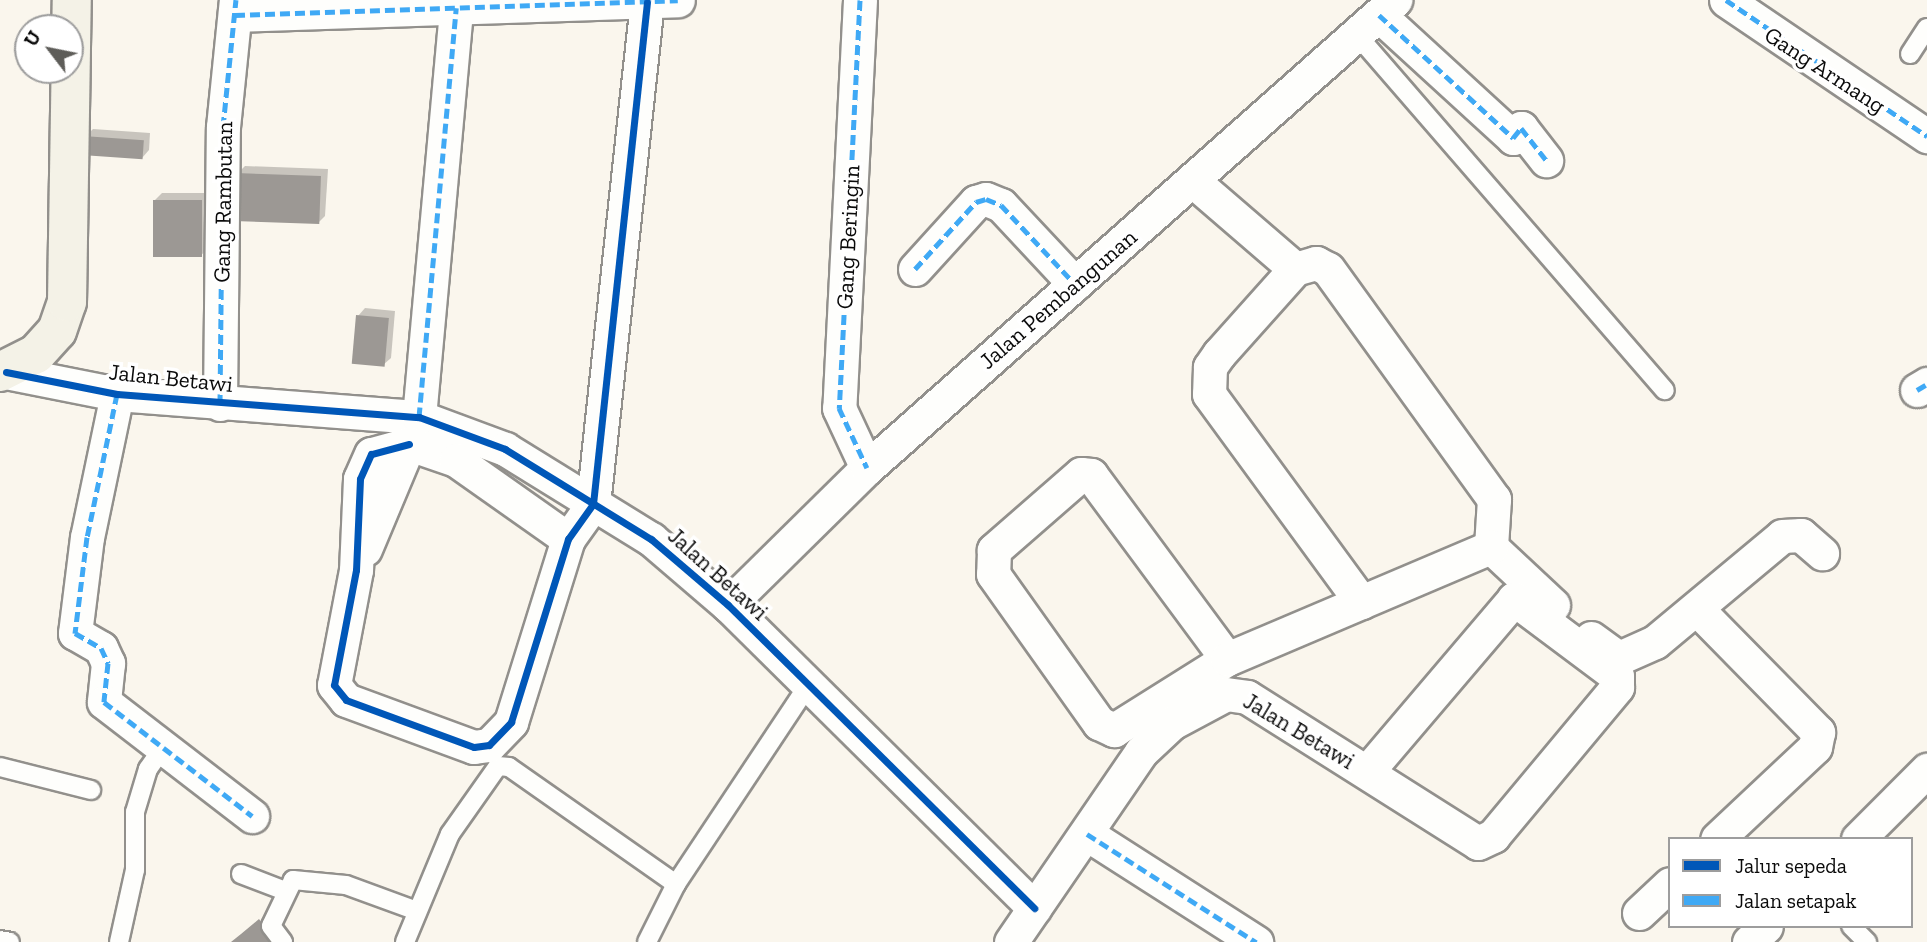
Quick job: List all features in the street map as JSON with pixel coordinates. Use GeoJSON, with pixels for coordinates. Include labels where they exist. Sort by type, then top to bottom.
{"type":"FeatureCollection","features":[{"type":"Feature","properties":{"kind":"main road"},"geometry":{"type":"LineString","coordinates":[[3,372],[57,331],[67,302],[72,0]]}},
{"type":"Feature","properties":{"kind":"street","name":"Gang Beringin"},"geometry":{"type":"LineString","coordinates":[[860,0],[839,408],[867,468]]}},
{"type":"Feature","properties":{"kind":"street","name":"Gang Armang"},"geometry":{"type":"LineString","coordinates":[[1726,0],[1927,135]]}},
{"type":"Feature","properties":{"kind":"street"},"geometry":{"type":"LineString","coordinates":[[235,8],[456,8],[662,1],[593,503],[568,539],[510,722],[489,745],[474,747],[346,700],[334,685],[356,570],[414,431],[456,8]]}},
{"type":"Feature","properties":{"kind":"street","name":"Gang Rambutan"},"geometry":{"type":"LineString","coordinates":[[219,404],[223,127],[235,8]]}},
{"type":"Feature","properties":{"kind":"street","name":"Jalan Pembangunan"},"geometry":{"type":"LineString","coordinates":[[727,605],[867,468],[1377,17]]}},
{"type":"Feature","properties":{"kind":"street"},"geometry":{"type":"LineString","coordinates":[[1377,17],[1513,138],[1521,128],[1546,160]]}},
{"type":"Feature","properties":{"kind":"street"},"geometry":{"type":"LineString","coordinates":[[1192,180],[1295,270]]}},
{"type":"Feature","properties":{"kind":"street"},"geometry":{"type":"LineString","coordinates":[[915,269],[976,202],[986,199],[1001,205],[1075,284]]}},
{"type":"Feature","properties":{"kind":"street"},"geometry":{"type":"LineString","coordinates":[[1361,602],[1209,394],[1210,367],[1219,354],[1295,270],[1316,263],[1328,269],[1494,499],[1491,547]]}},
{"type":"Feature","properties":{"kind":"street","name":"Jalan Betawi"},"geometry":{"type":"LineString","coordinates":[[3,372],[117,394],[219,404],[414,431],[505,449],[651,539],[727,605],[1034,908]]}},
{"type":"Feature","properties":{"kind":"street"},"geometry":{"type":"LineString","coordinates":[[117,394],[86,537],[75,633],[101,648],[108,663],[103,702],[252,816]]}},
{"type":"Feature","properties":{"kind":"street"},"geometry":{"type":"LineString","coordinates":[[414,431],[568,539]]}},
{"type":"Feature","properties":{"kind":"street"},"geometry":{"type":"LineString","coordinates":[[1227,659],[1091,475],[1081,474],[994,550],[993,574],[1106,726],[1130,725],[1150,705],[1227,659],[1491,547]]}},
{"type":"Feature","properties":{"kind":"street"},"geometry":{"type":"LineString","coordinates":[[1491,547],[1619,658],[1655,642],[1698,609],[1782,536],[1801,535],[1822,553]]}},
{"type":"Feature","properties":{"kind":"street","name":"Jalan Betawi"},"geometry":{"type":"LineString","coordinates":[[1011,942],[1141,752],[1172,723],[1226,694],[1247,697],[1367,772],[1468,841],[1493,836],[1617,687],[1612,671],[1519,598],[1509,601],[1367,772]]}},
{"type":"Feature","properties":{"kind":"street"},"geometry":{"type":"LineString","coordinates":[[1698,609],[1818,732],[1815,747],[1719,837]]}},
{"type":"Feature","properties":{"kind":"street"},"geometry":{"type":"LineString","coordinates":[[1860,837],[1927,770]]}},
{"type":"Feature","properties":{"kind":"street"},"geometry":{"type":"LineString","coordinates":[[1087,834],[1256,942]]}},
{"type":"Feature","properties":{"kind":"street"},"geometry":{"type":"LineString","coordinates":[[1639,913],[1668,886]]}},
{"type":"Feature","properties":{"kind":"street"},"geometry":{"type":"LineString","coordinates":[[1749,942],[1764,928]]}},
{"type":"Feature","properties":{"kind":"lane"},"geometry":{"type":"LineString","coordinates":[[1377,17],[1665,390]]}},
{"type":"Feature","properties":{"kind":"lane"},"geometry":{"type":"LineString","coordinates":[[1910,54],[1927,28]]}},
{"type":"Feature","properties":{"kind":"lane"},"geometry":{"type":"LineString","coordinates":[[647,942],[676,884],[808,685]]}},
{"type":"Feature","properties":{"kind":"lane"},"geometry":{"type":"LineString","coordinates":[[119,942],[135,870],[135,812],[148,769],[164,747]]}},
{"type":"Feature","properties":{"kind":"lane"},"geometry":{"type":"LineString","coordinates":[[405,942],[450,834],[491,771],[503,765],[676,884]]}},
{"type":"Feature","properties":{"kind":"lane"},"geometry":{"type":"LineString","coordinates":[[0,767],[91,790]]}},
{"type":"Feature","properties":{"kind":"lane"},"geometry":{"type":"LineString","coordinates":[[241,874],[283,890]]}},
{"type":"Feature","properties":{"kind":"lane"},"geometry":{"type":"LineString","coordinates":[[283,942],[271,926],[283,890],[293,880],[346,885],[417,911]]}},
{"type":"Feature","properties":{"kind":"lane"},"geometry":{"type":"LineString","coordinates":[[1853,928],[1867,942]]}},
{"type":"Feature","properties":{"kind":"lane"},"geometry":{"type":"LineString","coordinates":[[0,940],[10,942]]}},
{"type":"Feature","properties":{"kind":"building"},"geometry":{"type":"Polygon","coordinates":[[[83,136],[144,140],[143,159],[82,155],[83,136]]]}},
{"type":"Feature","properties":{"kind":"building"},"geometry":{"type":"Polygon","coordinates":[[[235,173],[321,176],[319,224],[233,221],[235,173]]]}},
{"type":"Feature","properties":{"kind":"building"},"geometry":{"type":"Polygon","coordinates":[[[153,200],[202,200],[202,257],[153,257],[153,200]]]}},
{"type":"Feature","properties":{"kind":"building"},"geometry":{"type":"Polygon","coordinates":[[[356,315],[389,318],[385,367],[352,364],[356,315]]]}},
{"type":"Feature","properties":{"kind":"building"},"geometry":{"type":"Polygon","coordinates":[[[259,919],[276,942],[231,942],[241,934],[259,919]]]}},
{"type":"Feature","properties":{"kind":"marked path"},"geometry":{"type":"LineString","coordinates":[[220,404],[223,127],[236,0]]}},
{"type":"Feature","properties":{"kind":"marked path"},"geometry":{"type":"LineString","coordinates":[[235,15],[678,0]]}},
{"type":"Feature","properties":{"kind":"marked path"},"geometry":{"type":"LineString","coordinates":[[860,0],[839,408],[867,468]]}},
{"type":"Feature","properties":{"kind":"marked path"},"geometry":{"type":"LineString","coordinates":[[1726,0],[1927,136]]}},
{"type":"Feature","properties":{"kind":"marked path"},"geometry":{"type":"LineString","coordinates":[[419,417],[456,8]]}},
{"type":"Feature","properties":{"kind":"marked path"},"geometry":{"type":"LineString","coordinates":[[1379,15],[1513,138],[1521,128],[1546,160]]}},
{"type":"Feature","properties":{"kind":"marked path"},"geometry":{"type":"LineString","coordinates":[[915,269],[976,202],[986,199],[1001,205],[1075,284]]}},
{"type":"Feature","properties":{"kind":"marked path"},"geometry":{"type":"LineString","coordinates":[[1917,390],[1927,384]]}},
{"type":"Feature","properties":{"kind":"marked path"},"geometry":{"type":"LineString","coordinates":[[117,394],[87,537],[75,633],[101,648],[108,663],[104,702],[252,816]]}},
{"type":"Feature","properties":{"kind":"marked path"},"geometry":{"type":"LineString","coordinates":[[1087,834],[1256,942]]}},
{"type":"Feature","properties":{"kind":"cycle path"},"geometry":{"type":"LineString","coordinates":[[409,444],[371,454],[360,479],[356,570],[334,685],[346,700],[474,747],[489,745],[511,722],[568,539],[593,504],[647,2]]}},
{"type":"Feature","properties":{"kind":"cycle path"},"geometry":{"type":"LineString","coordinates":[[6,372],[117,394],[419,417],[505,449],[651,539],[728,605],[1034,908]]}}]}
